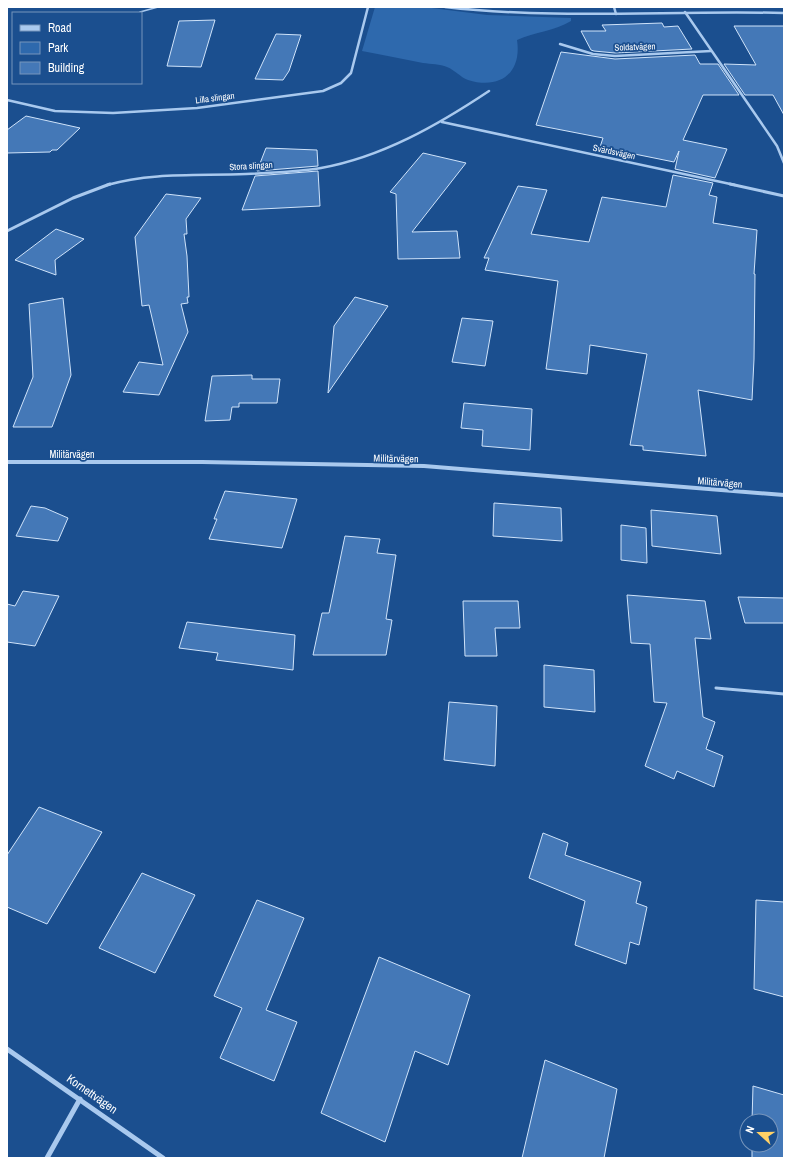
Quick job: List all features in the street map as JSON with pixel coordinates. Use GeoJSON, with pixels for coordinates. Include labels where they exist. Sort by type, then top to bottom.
{"type":"FeatureCollection","features":[{"type":"Feature","properties":{"kind":"street","name":"Lilla slingan"},"geometry":{"type":"LineString","coordinates":[[7,100],[55,111],[113,113],[197,108],[323,91],[340,83],[351,73],[368,7]]}},
{"type":"Feature","properties":{"kind":"street"},"geometry":{"type":"LineString","coordinates":[[445,7],[522,14],[784,12]]}},
{"type":"Feature","properties":{"kind":"street"},"geometry":{"type":"LineString","coordinates":[[614,7],[616,14]]}},
{"type":"Feature","properties":{"kind":"street"},"geometry":{"type":"LineString","coordinates":[[686,12],[711,51],[777,146],[784,163]]}},
{"type":"Feature","properties":{"kind":"street","name":"Soldatvägen"},"geometry":{"type":"LineString","coordinates":[[560,44],[593,54],[615,56],[711,51]]}},
{"type":"Feature","properties":{"kind":"street","name":"Stora slingan"},"geometry":{"type":"LineString","coordinates":[[7,231],[58,205],[102,187],[144,177],[299,171],[332,165],[364,156],[442,122],[489,91]]}},
{"type":"Feature","properties":{"kind":"street","name":"Svärdsvägen"},"geometry":{"type":"LineString","coordinates":[[442,122],[784,196]]}},
{"type":"Feature","properties":{"kind":"street","name":"Militärvägen"},"geometry":{"type":"LineString","coordinates":[[7,462],[194,462],[424,466],[784,495]]}},
{"type":"Feature","properties":{"kind":"street","name":"Kornettvägen"},"geometry":{"type":"LineString","coordinates":[[7,1049],[163,1158]]}},
{"type":"Feature","properties":{"kind":"street"},"geometry":{"type":"LineString","coordinates":[[47,1158],[80,1099]]}},
{"type":"Feature","properties":{"kind":"lane"},"geometry":{"type":"LineString","coordinates":[[140,12],[158,7]]}},
{"type":"Feature","properties":{"kind":"lane"},"geometry":{"type":"LineString","coordinates":[[716,688],[784,694]]}},
{"type":"Feature","properties":{"kind":"green space"},"geometry":{"type":"Polygon","coordinates":[[[375,7],[424,7],[487,15],[571,18],[571,21],[558,27],[517,40],[518,52],[516,62],[512,70],[499,80],[490,83],[479,83],[465,79],[453,70],[444,66],[362,51],[375,7]]]}},
{"type":"Feature","properties":{"kind":"building"},"geometry":{"type":"Polygon","coordinates":[[[215,20],[201,67],[167,66],[179,21],[215,20]]]}},
{"type":"Feature","properties":{"kind":"building"},"geometry":{"type":"Polygon","coordinates":[[[662,23],[664,27],[678,26],[692,49],[615,53],[594,51],[591,50],[581,31],[606,31],[602,25],[662,23]]]}},
{"type":"Feature","properties":{"kind":"building"},"geometry":{"type":"Polygon","coordinates":[[[734,26],[784,26],[784,115],[773,95],[745,95],[724,64],[756,65],[734,26]]]}},
{"type":"Feature","properties":{"kind":"building"},"geometry":{"type":"Polygon","coordinates":[[[276,34],[301,35],[289,71],[283,80],[255,79],[276,34]]]}},
{"type":"Feature","properties":{"kind":"building"},"geometry":{"type":"Polygon","coordinates":[[[561,52],[615,59],[695,55],[700,64],[718,64],[739,95],[703,95],[683,140],[727,149],[715,178],[675,169],[679,151],[674,162],[600,147],[603,138],[536,125],[561,52]]]}},
{"type":"Feature","properties":{"kind":"building"},"geometry":{"type":"Polygon","coordinates":[[[26,116],[80,128],[57,150],[52,150],[50,152],[7,153],[7,130],[26,116]]]}},
{"type":"Feature","properties":{"kind":"building"},"geometry":{"type":"Polygon","coordinates":[[[266,148],[317,150],[318,166],[257,171],[266,148]]]}},
{"type":"Feature","properties":{"kind":"building"},"geometry":{"type":"Polygon","coordinates":[[[423,153],[466,163],[412,232],[457,231],[460,258],[398,259],[396,194],[390,192],[423,153]]]}},
{"type":"Feature","properties":{"kind":"building"},"geometry":{"type":"Polygon","coordinates":[[[318,171],[320,206],[242,210],[255,176],[318,171]]]}},
{"type":"Feature","properties":{"kind":"building"},"geometry":{"type":"Polygon","coordinates":[[[673,175],[713,183],[709,195],[717,197],[713,223],[757,230],[754,274],[754,359],[752,400],[698,390],[706,456],[643,450],[643,446],[630,445],[647,354],[590,345],[587,374],[546,369],[558,281],[485,270],[489,258],[484,258],[518,186],[547,190],[531,234],[589,242],[602,197],[666,207],[673,175]]]}},
{"type":"Feature","properties":{"kind":"building"},"geometry":{"type":"Polygon","coordinates":[[[166,194],[201,198],[186,219],[187,234],[184,234],[187,256],[189,297],[187,297],[188,303],[181,304],[188,332],[159,395],[123,392],[139,362],[163,365],[149,305],[142,306],[135,237],[166,194]]]}},
{"type":"Feature","properties":{"kind":"building"},"geometry":{"type":"Polygon","coordinates":[[[56,229],[84,239],[55,260],[56,275],[15,260],[56,229]]]}},
{"type":"Feature","properties":{"kind":"building"},"geometry":{"type":"Polygon","coordinates":[[[355,297],[388,306],[328,393],[334,326],[355,297]]]}},
{"type":"Feature","properties":{"kind":"building"},"geometry":{"type":"Polygon","coordinates":[[[63,298],[71,375],[52,427],[13,427],[33,377],[29,304],[63,298]]]}},
{"type":"Feature","properties":{"kind":"building"},"geometry":{"type":"Polygon","coordinates":[[[462,318],[493,321],[485,366],[452,362],[462,318]]]}},
{"type":"Feature","properties":{"kind":"building"},"geometry":{"type":"Polygon","coordinates":[[[252,375],[252,379],[280,379],[277,403],[239,403],[239,407],[232,407],[230,420],[205,421],[212,376],[252,375]]]}},
{"type":"Feature","properties":{"kind":"building"},"geometry":{"type":"Polygon","coordinates":[[[464,403],[532,409],[530,450],[482,446],[483,430],[461,428],[464,403]]]}},
{"type":"Feature","properties":{"kind":"building"},"geometry":{"type":"Polygon","coordinates":[[[225,491],[297,499],[282,548],[209,539],[217,519],[214,519],[225,491]]]}},
{"type":"Feature","properties":{"kind":"building"},"geometry":{"type":"Polygon","coordinates":[[[494,503],[561,508],[562,541],[493,536],[494,503]]]}},
{"type":"Feature","properties":{"kind":"building"},"geometry":{"type":"Polygon","coordinates":[[[31,506],[45,508],[68,518],[58,541],[16,536],[31,506]]]}},
{"type":"Feature","properties":{"kind":"building"},"geometry":{"type":"Polygon","coordinates":[[[651,510],[717,516],[721,554],[652,546],[651,510]]]}},
{"type":"Feature","properties":{"kind":"building"},"geometry":{"type":"Polygon","coordinates":[[[621,525],[646,528],[647,563],[621,560],[621,525]]]}},
{"type":"Feature","properties":{"kind":"building"},"geometry":{"type":"Polygon","coordinates":[[[345,536],[380,539],[377,553],[396,555],[386,619],[392,620],[386,655],[313,655],[322,613],[329,613],[345,536]]]}},
{"type":"Feature","properties":{"kind":"building"},"geometry":{"type":"Polygon","coordinates":[[[23,591],[59,596],[35,646],[7,642],[7,604],[15,606],[23,591]]]}},
{"type":"Feature","properties":{"kind":"building"},"geometry":{"type":"Polygon","coordinates":[[[627,595],[705,601],[711,639],[695,638],[703,717],[715,722],[706,749],[723,756],[714,787],[677,771],[674,779],[645,766],[667,703],[654,702],[650,644],[631,643],[627,595]]]}},
{"type":"Feature","properties":{"kind":"building"},"geometry":{"type":"Polygon","coordinates":[[[738,597],[784,598],[784,623],[745,623],[738,597]]]}},
{"type":"Feature","properties":{"kind":"building"},"geometry":{"type":"Polygon","coordinates":[[[463,601],[518,601],[520,628],[495,628],[497,656],[465,656],[463,601]]]}},
{"type":"Feature","properties":{"kind":"building"},"geometry":{"type":"Polygon","coordinates":[[[187,622],[295,635],[293,670],[216,660],[218,653],[179,648],[187,622]]]}},
{"type":"Feature","properties":{"kind":"building"},"geometry":{"type":"Polygon","coordinates":[[[544,665],[594,670],[595,712],[544,707],[544,665]]]}},
{"type":"Feature","properties":{"kind":"building"},"geometry":{"type":"Polygon","coordinates":[[[449,702],[497,706],[495,766],[444,760],[449,702]]]}},
{"type":"Feature","properties":{"kind":"building"},"geometry":{"type":"Polygon","coordinates":[[[39,807],[102,832],[47,924],[7,907],[7,855],[39,807]]]}},
{"type":"Feature","properties":{"kind":"building"},"geometry":{"type":"Polygon","coordinates":[[[543,833],[568,843],[565,855],[641,882],[636,903],[647,907],[639,945],[630,942],[626,964],[575,945],[585,901],[529,878],[543,833]]]}},
{"type":"Feature","properties":{"kind":"building"},"geometry":{"type":"Polygon","coordinates":[[[142,873],[195,895],[155,973],[99,948],[142,873]]]}},
{"type":"Feature","properties":{"kind":"building"},"geometry":{"type":"Polygon","coordinates":[[[257,900],[304,918],[266,1010],[297,1022],[274,1081],[220,1058],[242,1008],[214,996],[257,900]]]}},
{"type":"Feature","properties":{"kind":"building"},"geometry":{"type":"Polygon","coordinates":[[[756,900],[784,902],[784,997],[754,989],[756,900]]]}},
{"type":"Feature","properties":{"kind":"building"},"geometry":{"type":"Polygon","coordinates":[[[379,957],[470,995],[448,1065],[415,1051],[385,1142],[321,1113],[379,957]]]}},
{"type":"Feature","properties":{"kind":"building"},"geometry":{"type":"Polygon","coordinates":[[[545,1060],[617,1089],[604,1158],[522,1158],[545,1060]]]}},
{"type":"Feature","properties":{"kind":"building"},"geometry":{"type":"Polygon","coordinates":[[[753,1086],[784,1095],[784,1158],[752,1158],[752,1153],[779,1153],[779,1113],[752,1113],[753,1086]]]}}]}
